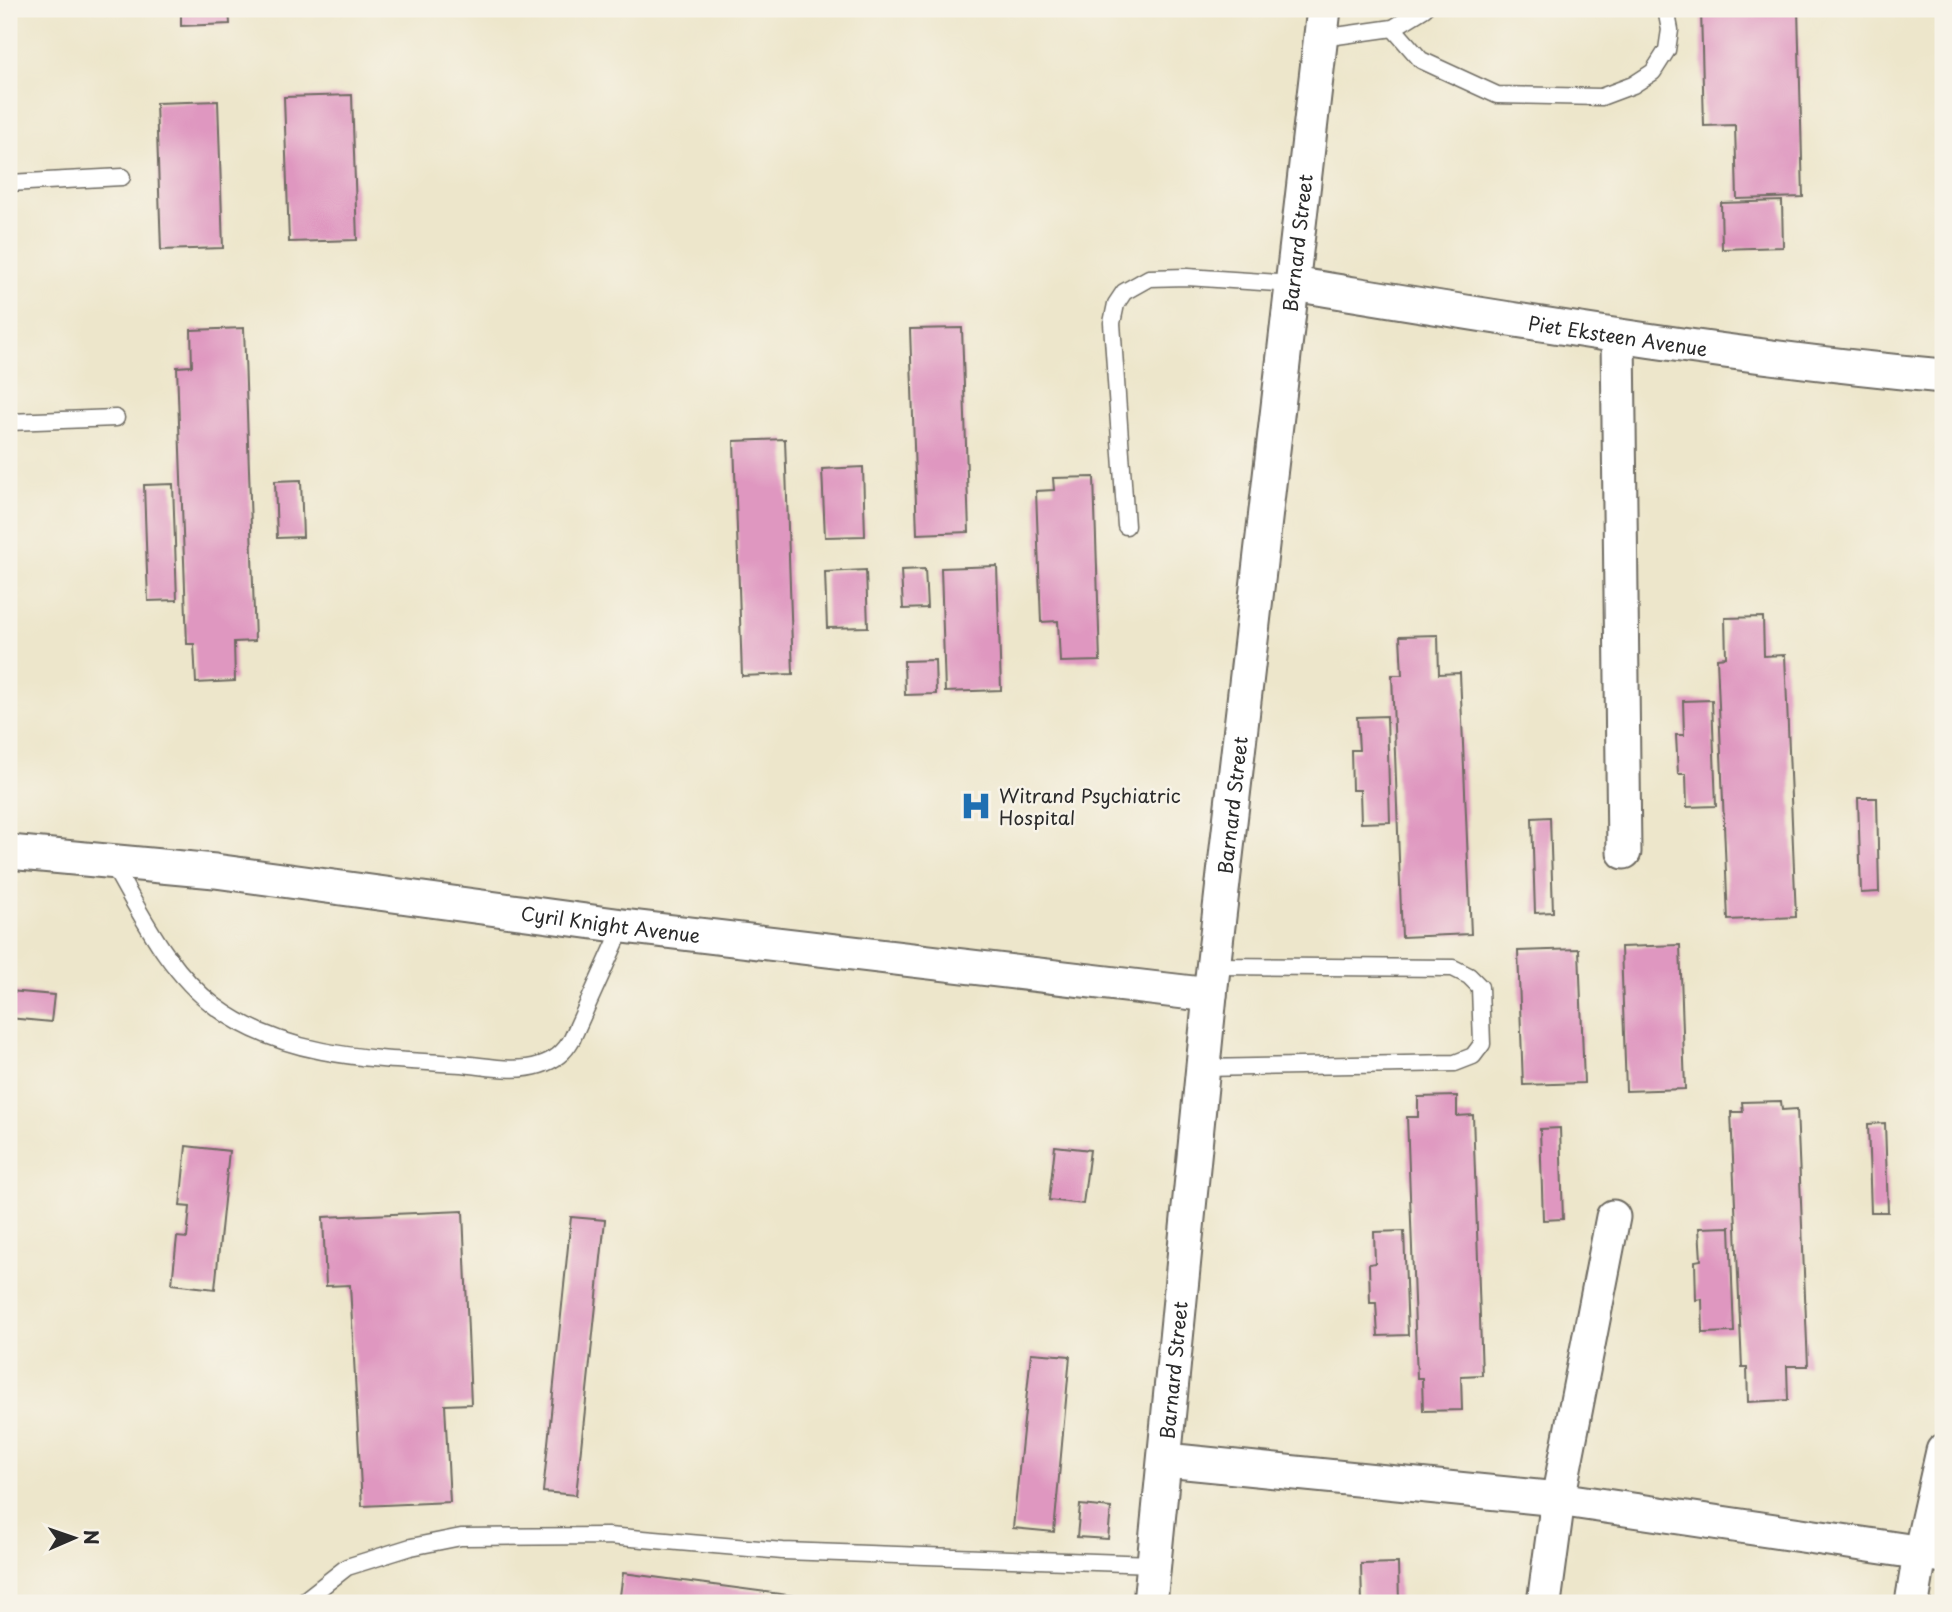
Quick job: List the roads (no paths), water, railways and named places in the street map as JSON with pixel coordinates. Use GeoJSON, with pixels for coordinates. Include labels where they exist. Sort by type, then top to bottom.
{"type":"FeatureCollection","features":[{"type":"Feature","properties":{"kind":"street","name":"Barnard Street"},"geometry":{"type":"LineString","coordinates":[[1150,1603],[1212,980],[1323,23]]}},
{"type":"Feature","properties":{"kind":"street","name":"Piet Eksteen Avenue"},"geometry":{"type":"LineString","coordinates":[[1293,284],[1618,337],[1844,367],[1943,376]]}},
{"type":"Feature","properties":{"kind":"street"},"geometry":{"type":"LineString","coordinates":[[1618,337],[1624,852]]}},
{"type":"Feature","properties":{"kind":"street","name":"Cyril Knight Avenue"},"geometry":{"type":"LineString","coordinates":[[9,852],[215,871],[624,926],[1212,980]]}},
{"type":"Feature","properties":{"kind":"street"},"geometry":{"type":"LineString","coordinates":[[1544,1603],[1558,1499],[1613,1217]]}},
{"type":"Feature","properties":{"kind":"street"},"geometry":{"type":"LineString","coordinates":[[1912,1603],[1932,1555],[1943,1451]]}},
{"type":"Feature","properties":{"kind":"street"},"geometry":{"type":"LineString","coordinates":[[1166,1460],[1558,1499],[1932,1555]]}},
{"type":"Feature","properties":{"kind":"lane"},"geometry":{"type":"LineString","coordinates":[[1323,23],[1393,28],[1424,9]]}},
{"type":"Feature","properties":{"kind":"lane"},"geometry":{"type":"LineString","coordinates":[[1393,28],[1421,60],[1497,95],[1601,97],[1633,85],[1653,72],[1667,50],[1670,30],[1666,9]]}},
{"type":"Feature","properties":{"kind":"lane"},"geometry":{"type":"LineString","coordinates":[[9,183],[122,177]]}},
{"type":"Feature","properties":{"kind":"lane"},"geometry":{"type":"LineString","coordinates":[[1126,526],[1112,323],[1116,304],[1124,292],[1149,278],[1187,277],[1293,284]]}},
{"type":"Feature","properties":{"kind":"lane"},"geometry":{"type":"LineString","coordinates":[[9,422],[116,418]]}},
{"type":"Feature","properties":{"kind":"lane"},"geometry":{"type":"LineString","coordinates":[[111,862],[173,966],[213,1006],[255,1031],[288,1043],[349,1057],[526,1069],[554,1060],[565,1051],[572,1039],[624,926]]}},
{"type":"Feature","properties":{"kind":"lane"},"geometry":{"type":"LineString","coordinates":[[1203,1068],[1455,1063],[1474,1056],[1482,1044],[1480,987],[1469,976],[1453,968],[1212,980]]}},
{"type":"Feature","properties":{"kind":"lane"},"geometry":{"type":"LineString","coordinates":[[301,1603],[347,1567],[411,1547],[461,1537],[608,1536],[783,1551],[1154,1564]]}},
{"type":"Feature","properties":{"kind":"place","name":"Witrand Psychiatric Hospital"},"geometry":{"type":"Point","coordinates":[976,806]}}]}
